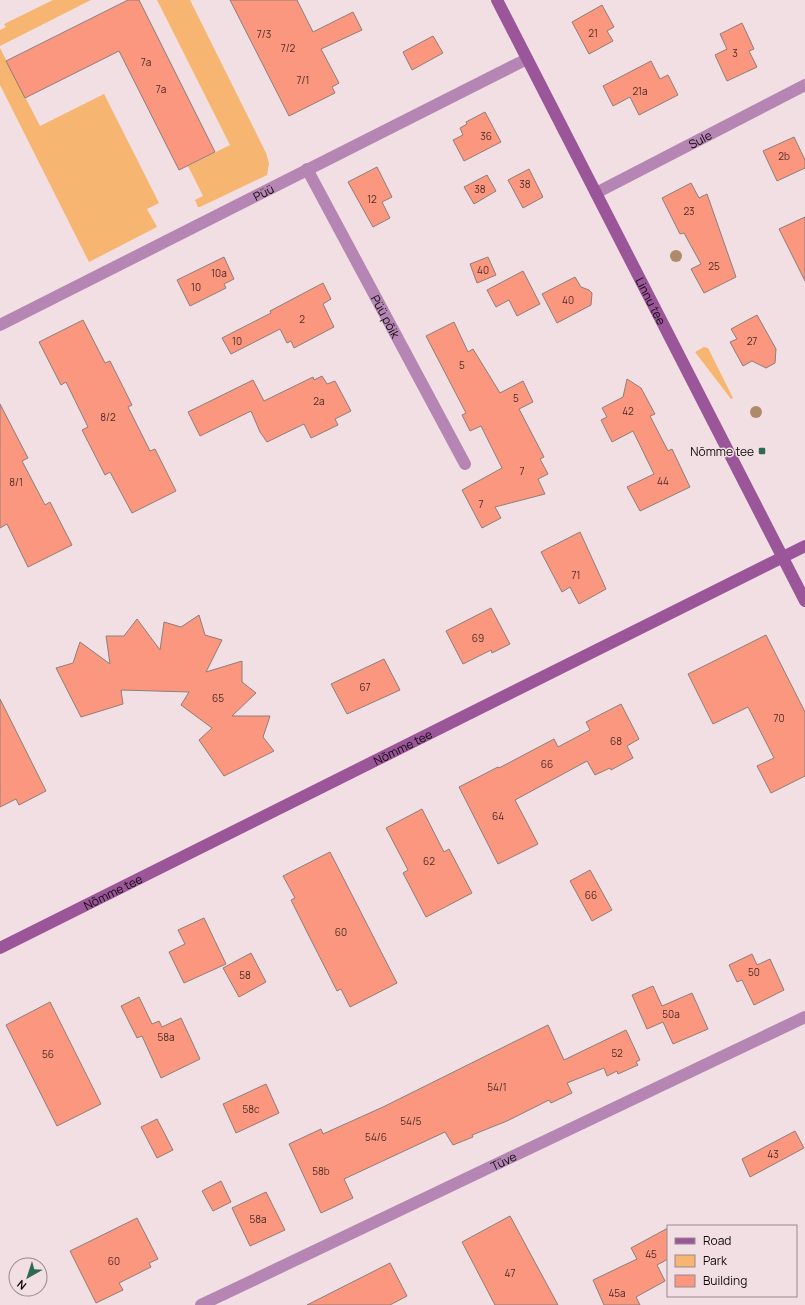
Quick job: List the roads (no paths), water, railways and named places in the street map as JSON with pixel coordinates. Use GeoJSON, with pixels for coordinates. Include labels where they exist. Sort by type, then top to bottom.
{"type":"FeatureCollection","features":[{"type":"Feature","properties":{"kind":"street","name":"Linnu tee"},"geometry":{"type":"LineString","coordinates":[[497,0],[784,557],[805,601]]}},
{"type":"Feature","properties":{"kind":"street","name":"Püü"},"geometry":{"type":"LineString","coordinates":[[0,325],[527,59]]}},
{"type":"Feature","properties":{"kind":"street","name":"Sule"},"geometry":{"type":"LineString","coordinates":[[596,193],[805,86]]}},
{"type":"Feature","properties":{"kind":"street","name":"Püü põik"},"geometry":{"type":"LineString","coordinates":[[307,169],[465,464]]}},
{"type":"Feature","properties":{"kind":"street","name":"Nõmme tee"},"geometry":{"type":"LineString","coordinates":[[0,948],[805,546]]}},
{"type":"Feature","properties":{"kind":"street","name":"Tüve"},"geometry":{"type":"LineString","coordinates":[[202,1305],[805,1017]]}},
{"type":"Feature","properties":{"kind":"place","name":"Nõmme tee"},"geometry":{"type":"Point","coordinates":[762,451]}}]}
